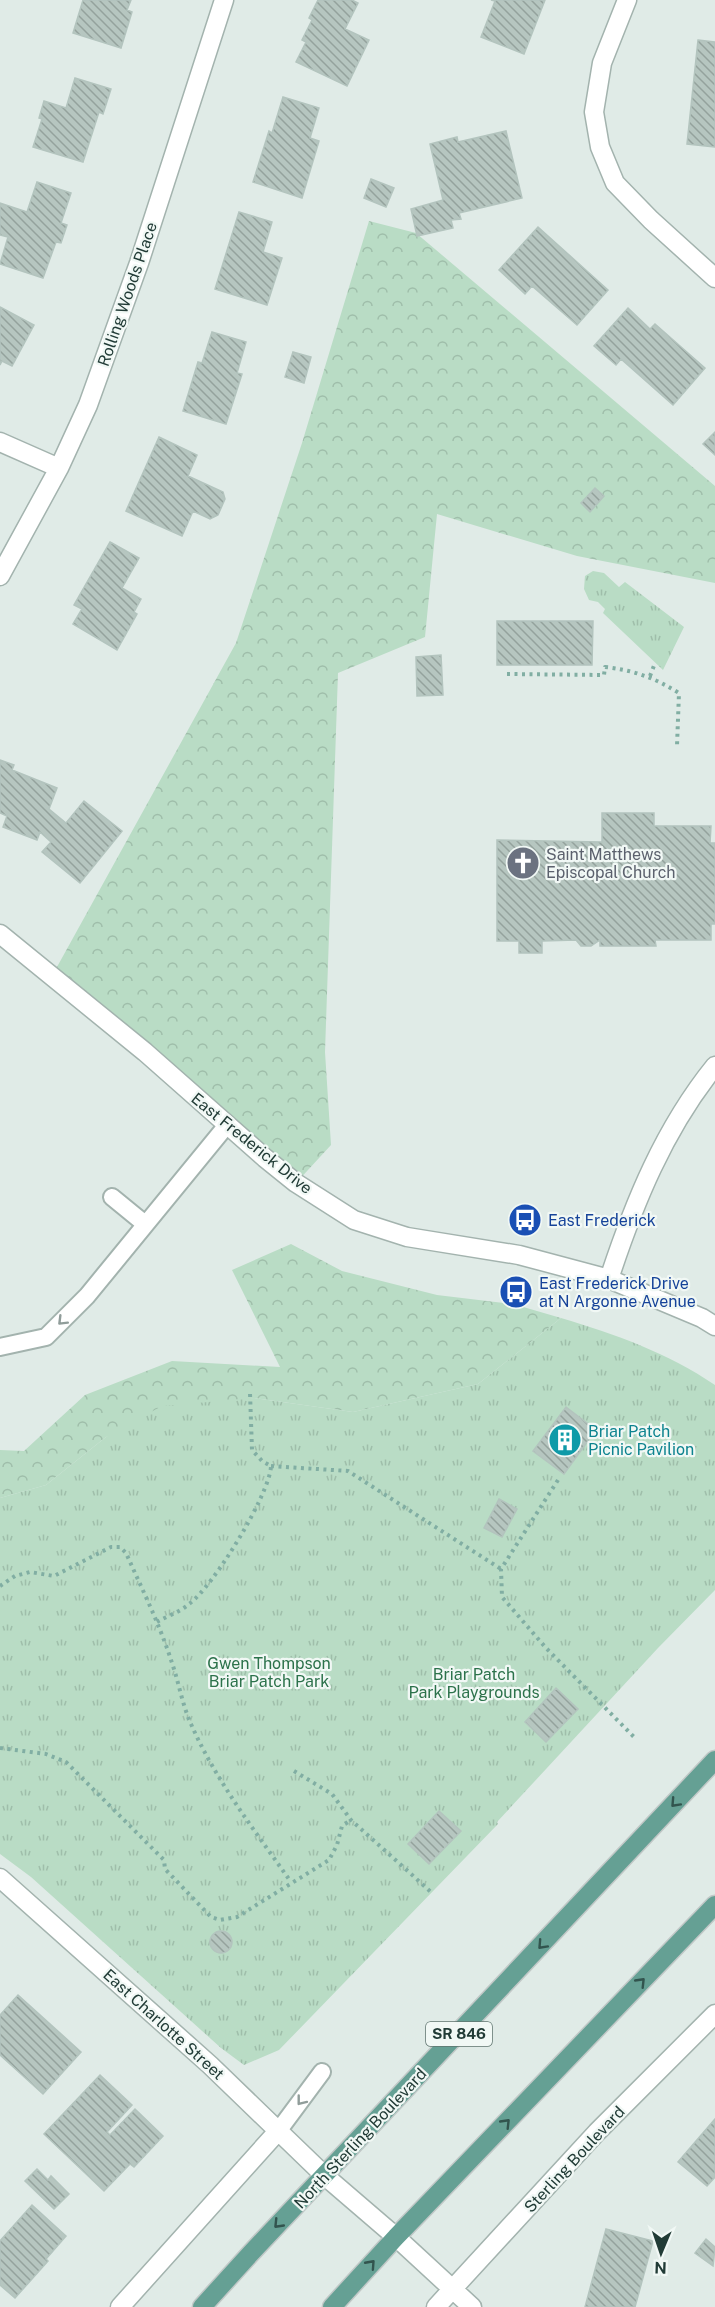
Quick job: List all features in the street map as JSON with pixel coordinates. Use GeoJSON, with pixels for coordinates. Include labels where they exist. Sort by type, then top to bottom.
{"type":"FeatureCollection","features":[{"type":"Feature","properties":{"kind":"main road","name":"North Sterling Boulevard"},"geometry":{"type":"LineString","coordinates":[[202,2307],[715,1760]]}},
{"type":"Feature","properties":{"kind":"main road"},"geometry":{"type":"LineString","coordinates":[[332,2307],[396,2237],[715,1905]]}},
{"type":"Feature","properties":{"kind":"street","name":"Rolling Woods Place"},"geometry":{"type":"LineString","coordinates":[[0,576],[59,468],[87,405],[139,263],[224,0]]}},
{"type":"Feature","properties":{"kind":"street"},"geometry":{"type":"LineString","coordinates":[[627,0],[602,63],[594,112],[600,147],[615,183],[651,220],[715,278]]}},
{"type":"Feature","properties":{"kind":"street"},"geometry":{"type":"LineString","coordinates":[[0,442],[59,468]]}},
{"type":"Feature","properties":{"kind":"street","name":"East Frederick Drive"},"geometry":{"type":"LineString","coordinates":[[0,934],[145,1052],[296,1183],[354,1220],[407,1237],[531,1257],[609,1279],[702,1318],[715,1326]]}},
{"type":"Feature","properties":{"kind":"street"},"geometry":{"type":"LineString","coordinates":[[609,1279],[642,1185],[671,1130],[715,1066]]}},
{"type":"Feature","properties":{"kind":"street","name":"East Charlotte Street"},"geometry":{"type":"LineString","coordinates":[[0,1878],[210,2065],[325,2176],[472,2307]]}},
{"type":"Feature","properties":{"kind":"street","name":"Sterling Boulevard"},"geometry":{"type":"LineString","coordinates":[[436,2307],[597,2132],[715,2014]]}},
{"type":"Feature","properties":{"kind":"street"},"geometry":{"type":"LineString","coordinates":[[120,2307],[279,2130]]}},
{"type":"Feature","properties":{"kind":"lane"},"geometry":{"type":"LineString","coordinates":[[0,1347],[46,1337],[87,1296],[227,1125]]}},
{"type":"Feature","properties":{"kind":"lane"},"geometry":{"type":"LineString","coordinates":[[112,1197],[145,1224]]}},
{"type":"Feature","properties":{"kind":"lane"},"geometry":{"type":"LineString","coordinates":[[279,2130],[322,2072]]}},
{"type":"Feature","properties":{"kind":"path"},"geometry":{"type":"LineString","coordinates":[[650,676],[655,663]]}},
{"type":"Feature","properties":{"kind":"path"},"geometry":{"type":"LineString","coordinates":[[507,674],[604,675],[605,667],[650,676],[679,693],[677,746]]}},
{"type":"Feature","properties":{"kind":"path"},"geometry":{"type":"LineString","coordinates":[[250,1393],[252,1450],[262,1461],[271,1466],[348,1471],[501,1569]]}},
{"type":"Feature","properties":{"kind":"path"},"geometry":{"type":"LineString","coordinates":[[156,1622],[189,1605],[205,1589],[254,1511],[271,1474],[271,1466]]}},
{"type":"Feature","properties":{"kind":"path"},"geometry":{"type":"LineString","coordinates":[[558,1480],[501,1569],[502,1596],[546,1648],[634,1737]]}},
{"type":"Feature","properties":{"kind":"path"},"geometry":{"type":"LineString","coordinates":[[0,1586],[15,1576],[30,1572],[54,1576],[60,1574],[111,1547],[120,1547],[126,1553],[173,1666],[185,1710],[197,1737],[229,1794],[291,1882]]}},
{"type":"Feature","properties":{"kind":"path"},"geometry":{"type":"LineString","coordinates":[[0,1748],[46,1754],[66,1762],[164,1860],[165,1869],[211,1917],[220,1920],[237,1917],[329,1860],[337,1845],[342,1826],[351,1820]]}},
{"type":"Feature","properties":{"kind":"path"},"geometry":{"type":"LineString","coordinates":[[294,1771],[332,1794],[351,1820],[431,1892]]}},
{"type":"Feature","properties":{"kind":"green space"},"geometry":{"type":"Polygon","coordinates":[[[369,221],[416,233],[715,486],[715,583],[577,556],[437,514],[425,637],[338,673],[325,1052],[331,1145],[296,1183],[52,976],[236,643],[302,443],[369,221]]]}},
{"type":"Feature","properties":{"kind":"green space"},"geometry":{"type":"Polygon","coordinates":[[[593,571],[604,573],[619,587],[625,582],[684,627],[663,670],[603,613],[605,609],[598,602],[589,600],[584,589],[585,576],[593,571]]]}},
{"type":"Feature","properties":{"kind":"green space"},"geometry":{"type":"Polygon","coordinates":[[[291,1244],[342,1271],[437,1295],[513,1304],[561,1318],[478,1384],[353,1412],[254,1398],[106,1437],[46,1485],[0,1498],[0,1450],[24,1451],[85,1395],[172,1361],[280,1367],[232,1270],[291,1244]]]}},
{"type":"Feature","properties":{"kind":"green space","name":"Gwen Thompson Briar Patch Park"},"geometry":{"type":"Polygon","coordinates":[[[561,1318],[641,1345],[679,1363],[715,1385],[715,1590],[658,1648],[497,1822],[498,1824],[279,2050],[244,2065],[221,2048],[31,1877],[0,1854],[0,1498],[46,1485],[106,1437],[162,1406],[254,1398],[353,1412],[478,1384],[561,1318]]]}},
{"type":"Feature","properties":{"kind":"building"},"geometry":{"type":"Polygon","coordinates":[[[83,0],[131,0],[127,10],[132,12],[121,48],[73,33],[83,0]]]}},
{"type":"Feature","properties":{"kind":"building"},"geometry":{"type":"Polygon","coordinates":[[[318,0],[352,0],[358,3],[345,29],[369,40],[347,86],[296,62],[306,42],[302,40],[312,20],[309,18],[318,0]]]}},
{"type":"Feature","properties":{"kind":"building"},"geometry":{"type":"Polygon","coordinates":[[[491,0],[545,0],[524,54],[481,37],[495,1],[491,0]]]}},
{"type":"Feature","properties":{"kind":"building"},"geometry":{"type":"Polygon","coordinates":[[[698,40],[715,42],[715,147],[687,144],[698,40]]]}},
{"type":"Feature","properties":{"kind":"building"},"geometry":{"type":"Polygon","coordinates":[[[75,78],[111,89],[103,114],[99,112],[83,162],[33,147],[42,119],[39,118],[44,101],[66,108],[75,78]]]}},
{"type":"Feature","properties":{"kind":"building"},"geometry":{"type":"Polygon","coordinates":[[[283,97],[319,108],[310,138],[319,141],[302,198],[253,182],[269,131],[272,133],[283,97]]]}},
{"type":"Feature","properties":{"kind":"building"},"geometry":{"type":"Polygon","coordinates":[[[506,131],[522,198],[459,213],[461,219],[451,220],[453,228],[417,236],[411,209],[443,200],[430,144],[457,137],[458,142],[506,131]]]}},
{"type":"Feature","properties":{"kind":"building"},"geometry":{"type":"Polygon","coordinates":[[[371,179],[394,188],[386,207],[364,198],[371,179]]]}},
{"type":"Feature","properties":{"kind":"building"},"geometry":{"type":"Polygon","coordinates":[[[37,182],[71,193],[61,223],[67,225],[61,243],[56,242],[43,278],[0,264],[8,237],[0,235],[0,203],[27,212],[37,182]]]}},
{"type":"Feature","properties":{"kind":"building"},"geometry":{"type":"Polygon","coordinates":[[[239,212],[272,222],[263,252],[282,258],[267,305],[215,289],[239,212]]]}},
{"type":"Feature","properties":{"kind":"building"},"geometry":{"type":"Polygon","coordinates":[[[538,227],[608,290],[577,325],[532,286],[525,294],[499,270],[538,227]]]}},
{"type":"Feature","properties":{"kind":"building"},"geometry":{"type":"Polygon","coordinates":[[[0,307],[34,325],[12,366],[2,361],[0,365],[0,307]]]}},
{"type":"Feature","properties":{"kind":"building"},"geometry":{"type":"Polygon","coordinates":[[[628,308],[650,329],[655,324],[705,368],[673,405],[621,359],[616,365],[594,346],[628,308]]]}},
{"type":"Feature","properties":{"kind":"building"},"geometry":{"type":"Polygon","coordinates":[[[212,332],[246,342],[237,373],[242,374],[226,424],[183,411],[198,362],[202,363],[212,332]]]}},
{"type":"Feature","properties":{"kind":"building"},"geometry":{"type":"Polygon","coordinates":[[[293,352],[311,357],[304,383],[285,377],[293,352]]]}},
{"type":"Feature","properties":{"kind":"building"},"geometry":{"type":"Polygon","coordinates":[[[715,432],[715,455],[703,444],[715,432]]]}},
{"type":"Feature","properties":{"kind":"building"},"geometry":{"type":"Polygon","coordinates":[[[159,437],[197,455],[188,476],[223,492],[225,499],[218,515],[210,519],[193,511],[182,536],[126,511],[159,437]]]}},
{"type":"Feature","properties":{"kind":"building"},"geometry":{"type":"Polygon","coordinates":[[[595,488],[604,496],[590,512],[581,503],[595,488]]]}},
{"type":"Feature","properties":{"kind":"building"},"geometry":{"type":"Polygon","coordinates":[[[110,542],[139,558],[122,588],[141,599],[134,612],[137,614],[117,650],[73,624],[82,609],[74,605],[110,542]]]}},
{"type":"Feature","properties":{"kind":"building"},"geometry":{"type":"Polygon","coordinates":[[[497,621],[593,621],[592,665],[497,665],[497,621]]]}},
{"type":"Feature","properties":{"kind":"building"},"geometry":{"type":"Polygon","coordinates":[[[441,655],[443,695],[417,696],[416,657],[441,655]]]}},
{"type":"Feature","properties":{"kind":"building"},"geometry":{"type":"Polygon","coordinates":[[[0,760],[14,765],[12,770],[57,788],[49,809],[66,823],[84,801],[122,831],[80,883],[42,852],[51,842],[40,832],[37,840],[3,827],[7,816],[0,813],[0,760]]]}},
{"type":"Feature","properties":{"kind":"building","name":"Saint Matthews Episcopal Church"},"geometry":{"type":"Polygon","coordinates":[[[602,813],[654,813],[654,826],[711,826],[710,843],[715,843],[715,924],[711,924],[711,940],[655,940],[656,946],[600,946],[600,940],[591,946],[581,946],[576,940],[542,941],[542,953],[519,953],[519,941],[497,941],[497,840],[602,842],[602,813]]]}},
{"type":"Feature","properties":{"kind":"building","name":"Briar Patch Picnic Pavilion"},"geometry":{"type":"Polygon","coordinates":[[[566,1407],[596,1430],[564,1474],[533,1451],[566,1407]]]}},
{"type":"Feature","properties":{"kind":"building"},"geometry":{"type":"Polygon","coordinates":[[[499,1499],[517,1509],[502,1537],[484,1528],[499,1499]]]}},
{"type":"Feature","properties":{"kind":"building"},"geometry":{"type":"Polygon","coordinates":[[[556,1688],[578,1709],[546,1742],[525,1722],[556,1688]]]}},
{"type":"Feature","properties":{"kind":"building"},"geometry":{"type":"Polygon","coordinates":[[[439,1811],[461,1831],[429,1864],[408,1844],[439,1811]]]}},
{"type":"Feature","properties":{"kind":"building"},"geometry":{"type":"Polygon","coordinates":[[[221,1931],[229,1934],[232,1942],[229,1950],[221,1953],[213,1950],[210,1942],[213,1934],[221,1931]]]}},
{"type":"Feature","properties":{"kind":"building"},"geometry":{"type":"Polygon","coordinates":[[[18,1995],[81,2052],[43,2094],[0,2055],[0,2015],[18,1995]]]}},
{"type":"Feature","properties":{"kind":"building"},"geometry":{"type":"Polygon","coordinates":[[[100,2075],[132,2105],[107,2132],[110,2135],[135,2109],[163,2136],[134,2167],[130,2164],[104,2191],[44,2134],[100,2075]]]}},
{"type":"Feature","properties":{"kind":"building"},"geometry":{"type":"Polygon","coordinates":[[[715,2119],[715,2177],[707,2186],[678,2162],[715,2119]]]}},
{"type":"Feature","properties":{"kind":"building"},"geometry":{"type":"Polygon","coordinates":[[[37,2169],[48,2180],[51,2176],[69,2194],[54,2209],[25,2181],[37,2169]]]}},
{"type":"Feature","properties":{"kind":"building"},"geometry":{"type":"Polygon","coordinates":[[[32,2205],[66,2236],[46,2259],[48,2261],[15,2298],[0,2285],[0,2241],[32,2205]]]}},
{"type":"Feature","properties":{"kind":"building"},"geometry":{"type":"Polygon","coordinates":[[[606,2229],[653,2241],[635,2307],[585,2307],[606,2229]]]}},
{"type":"Feature","properties":{"kind":"building"},"geometry":{"type":"Polygon","coordinates":[[[706,2239],[715,2247],[713,2266],[695,2253],[706,2239]]]}},
{"type":"Feature","properties":{"kind":"place","name":"Saint Matthews Episcopal Church"},"geometry":{"type":"Point","coordinates":[523,863]}},
{"type":"Feature","properties":{"kind":"place","name":"East Frederick"},"geometry":{"type":"Point","coordinates":[525,1220]}},
{"type":"Feature","properties":{"kind":"place","name":"East Frederick Drive at N Argonne Avenue"},"geometry":{"type":"Point","coordinates":[516,1292]}},
{"type":"Feature","properties":{"kind":"place","name":"Briar Patch Picnic Pavilion"},"geometry":{"type":"Point","coordinates":[565,1440]}},
{"type":"Feature","properties":{"kind":"park label","name":"Briar Patch Park Playgrounds"},"geometry":{"type":"Point","coordinates":[474,1683]}}]}
